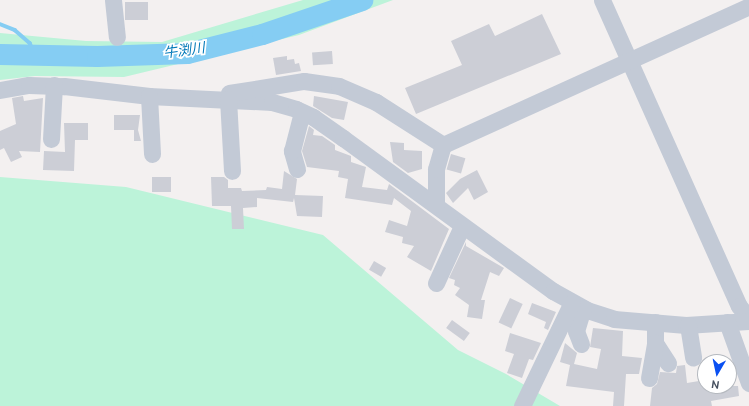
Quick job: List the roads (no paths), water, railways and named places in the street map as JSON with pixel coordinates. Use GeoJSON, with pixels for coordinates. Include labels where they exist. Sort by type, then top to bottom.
{"type":"FeatureCollection","features":[{"type":"Feature","properties":{"kind":"street"},"geometry":{"type":"LineString","coordinates":[[113,0],[117,38]]}},
{"type":"Feature","properties":{"kind":"street"},"geometry":{"type":"LineString","coordinates":[[602,0],[739,306],[749,320]]}},
{"type":"Feature","properties":{"kind":"street"},"geometry":{"type":"LineString","coordinates":[[436,204],[436,169],[443,145],[749,6]]}},
{"type":"Feature","properties":{"kind":"street"},"geometry":{"type":"LineString","coordinates":[[206,97],[280,83],[320,82],[351,89],[443,145]]}},
{"type":"Feature","properties":{"kind":"street"},"geometry":{"type":"LineString","coordinates":[[0,90],[29,85],[54,86],[149,96],[206,97],[272,102],[302,112],[436,204],[462,226],[578,305],[614,319],[688,325],[749,320]]}},
{"type":"Feature","properties":{"kind":"street"},"geometry":{"type":"LineString","coordinates":[[51,139],[54,86]]}},
{"type":"Feature","properties":{"kind":"street"},"geometry":{"type":"LineString","coordinates":[[149,96],[152,154]]}},
{"type":"Feature","properties":{"kind":"street"},"geometry":{"type":"LineString","coordinates":[[228,99],[232,170]]}},
{"type":"Feature","properties":{"kind":"street"},"geometry":{"type":"LineString","coordinates":[[296,169],[292,151],[302,112]]}},
{"type":"Feature","properties":{"kind":"street"},"geometry":{"type":"LineString","coordinates":[[436,283],[462,226]]}},
{"type":"Feature","properties":{"kind":"street"},"geometry":{"type":"LineString","coordinates":[[578,305],[576,331],[581,344]]}},
{"type":"Feature","properties":{"kind":"street"},"geometry":{"type":"LineString","coordinates":[[522,406],[578,305]]}},
{"type":"Feature","properties":{"kind":"street"},"geometry":{"type":"LineString","coordinates":[[649,378],[655,343],[655,322]]}},
{"type":"Feature","properties":{"kind":"street"},"geometry":{"type":"LineString","coordinates":[[727,322],[749,382]]}},
{"type":"Feature","properties":{"kind":"street"},"geometry":{"type":"LineString","coordinates":[[688,325],[693,358]]}},
{"type":"Feature","properties":{"kind":"street"},"geometry":{"type":"LineString","coordinates":[[655,343],[668,363]]}},
{"type":"Feature","properties":{"kind":"waterway","name":"牛渕川"},"geometry":{"type":"LineString","coordinates":[[0,54],[97,56],[187,53],[262,34],[362,0]]}},
{"type":"Feature","properties":{"kind":"waterway"},"geometry":{"type":"LineString","coordinates":[[0,24],[15,30],[30,43],[35,55]]}}]}
